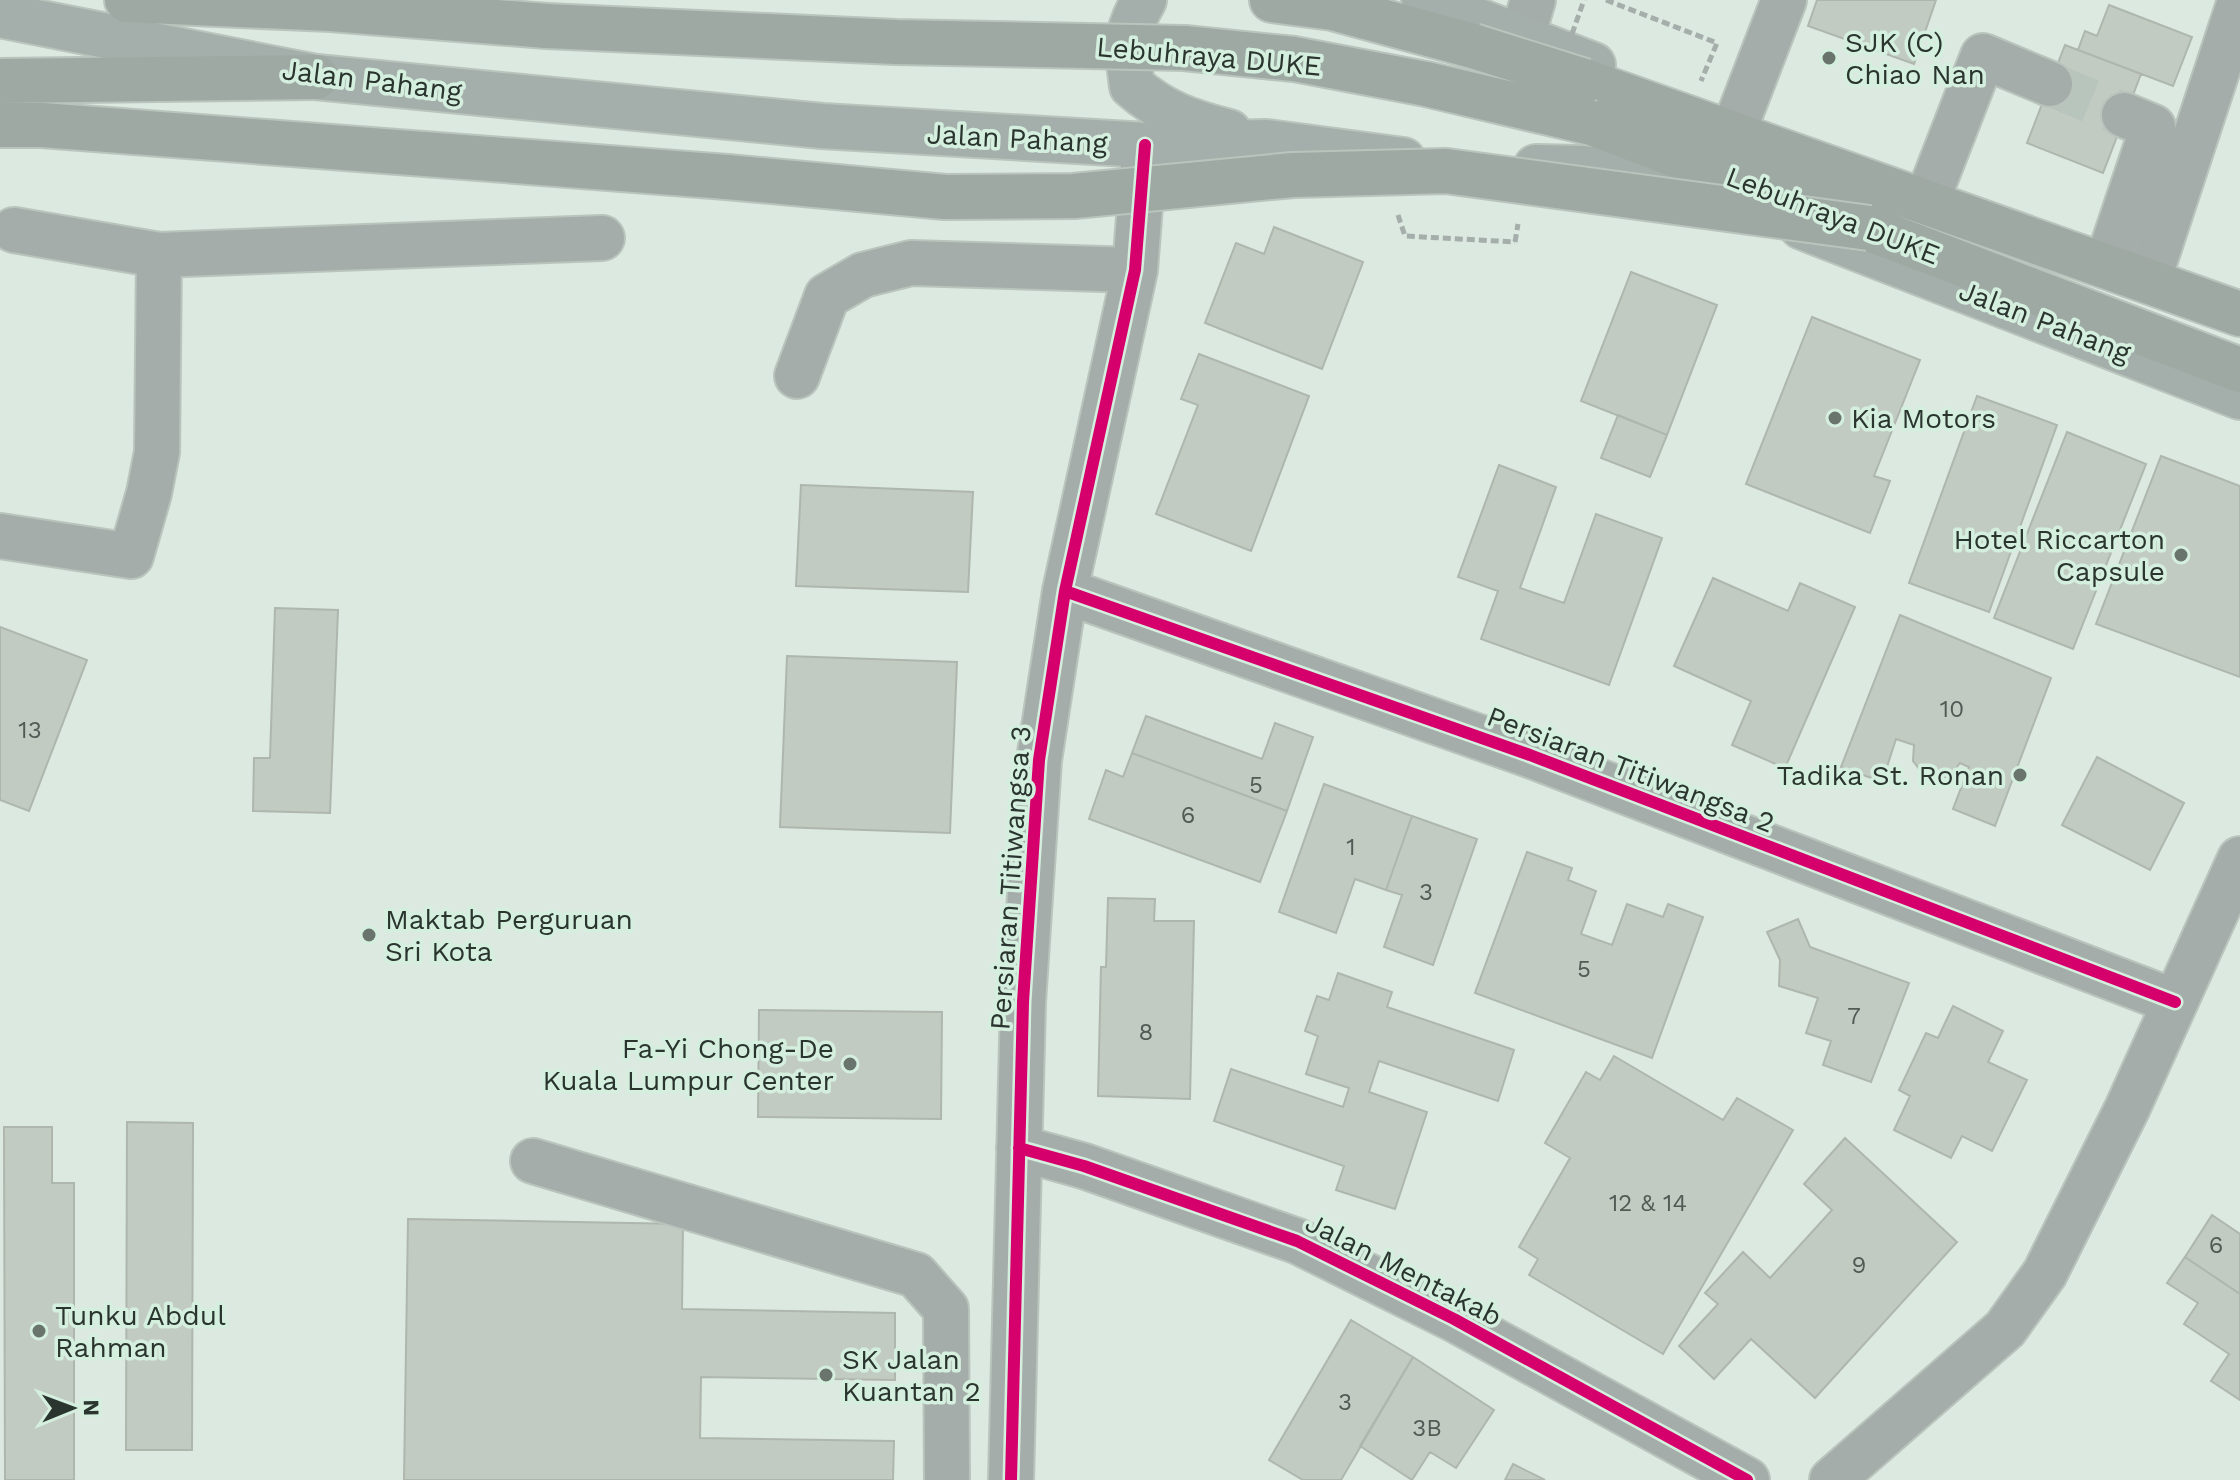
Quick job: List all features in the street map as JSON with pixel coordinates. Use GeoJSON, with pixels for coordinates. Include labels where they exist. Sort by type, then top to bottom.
{"type":"FeatureCollection","features":[{"type":"Feature","properties":{"kind":"highway","name":"Lebuhraya DUKE"},"geometry":{"type":"LineString","coordinates":[[127,0],[331,9],[547,26],[896,42],[1184,48],[1294,59],[1426,84],[1592,123],[2240,370]]}},
{"type":"Feature","properties":{"kind":"highway","name":"Lebuhraya DUKE"},"geometry":{"type":"LineString","coordinates":[[1272,0],[1333,8],[1473,46],[1584,81],[2240,312]]}},
{"type":"Feature","properties":{"kind":"highway"},"geometry":{"type":"LineString","coordinates":[[0,81],[316,77]]}},
{"type":"Feature","properties":{"kind":"highway"},"geometry":{"type":"LineString","coordinates":[[0,125],[42,125],[727,177],[945,197],[1074,196],[1293,175],[1446,171],[1869,228]]}},
{"type":"Feature","properties":{"kind":"highway"},"geometry":{"type":"LineString","coordinates":[[0,155],[35,154],[176,137]]}},
{"type":"Feature","properties":{"kind":"main road"},"geometry":{"type":"LineString","coordinates":[[1144,0],[1134,16],[1126,45],[1132,86],[1154,105],[1190,122],[1266,142]]}},
{"type":"Feature","properties":{"kind":"main road"},"geometry":{"type":"LineString","coordinates":[[1424,0],[1527,19],[1691,104],[2240,312]]}},
{"type":"Feature","properties":{"kind":"main road","name":"Jalan Pahang"},"geometry":{"type":"LineString","coordinates":[[0,15],[316,77],[822,126],[1145,145],[1266,142],[1486,167],[1581,168],[1653,175],[1802,227],[2240,397]]}},
{"type":"Feature","properties":{"kind":"street"},"geometry":{"type":"LineString","coordinates":[[1737,122],[1784,0]]}},
{"type":"Feature","properties":{"kind":"street"},"geometry":{"type":"LineString","coordinates":[[2149,278],[2240,1]]}},
{"type":"Feature","properties":{"kind":"street"},"geometry":{"type":"LineString","coordinates":[[1929,195],[1983,56],[2050,84]]}},
{"type":"Feature","properties":{"kind":"street"},"geometry":{"type":"LineString","coordinates":[[2108,261],[2153,127],[2124,115]]}},
{"type":"Feature","properties":{"kind":"street","name":"Persiaran Titiwangsa 3"},"geometry":{"type":"LineString","coordinates":[[1011,1480],[1023,1002],[1039,760],[1065,591],[1135,270],[1145,145]]}},
{"type":"Feature","properties":{"kind":"street"},"geometry":{"type":"LineString","coordinates":[[14,230],[159,255],[602,238]]}},
{"type":"Feature","properties":{"kind":"street"},"geometry":{"type":"LineString","coordinates":[[0,536],[131,556],[157,452],[159,255]]}},
{"type":"Feature","properties":{"kind":"street"},"geometry":{"type":"LineString","coordinates":[[797,376],[827,296],[863,275],[911,263],[1135,270]]}},
{"type":"Feature","properties":{"kind":"street","name":"Persiaran Titiwangsa 2"},"geometry":{"type":"LineString","coordinates":[[1065,591],[1530,755],[2175,1002]]}},
{"type":"Feature","properties":{"kind":"street"},"geometry":{"type":"LineString","coordinates":[[1832,1480],[2005,1329],[2045,1273],[2101,1164],[2240,859]]}},
{"type":"Feature","properties":{"kind":"street","name":"Jalan Mentakab"},"geometry":{"type":"LineString","coordinates":[[1019,1148],[1084,1166],[1297,1241],[1454,1319],[1747,1480]]}},
{"type":"Feature","properties":{"kind":"street"},"geometry":{"type":"LineString","coordinates":[[533,1161],[916,1275],[946,1309],[947,1480]]}},
{"type":"Feature","properties":{"kind":"path"},"geometry":{"type":"LineString","coordinates":[[1606,0],[1717,43],[1691,104]]}},
{"type":"Feature","properties":{"kind":"path"},"geometry":{"type":"LineString","coordinates":[[1380,157],[1405,236],[1515,242]]}},
{"type":"Feature","properties":{"kind":"building"},"geometry":{"type":"Polygon","coordinates":[[[1817,0],[1936,0],[1914,64],[1808,26],[1817,0]]]}},
{"type":"Feature","properties":{"kind":"building"},"geometry":{"type":"Polygon","coordinates":[[[2109,5],[2192,37],[2173,86],[2078,50],[2085,31],[2097,36],[2109,5]]]}},
{"type":"Feature","properties":{"kind":"building"},"geometry":{"type":"Polygon","coordinates":[[[2065,45],[2141,74],[2103,173],[2027,143],[2065,45]]]}},
{"type":"Feature","properties":{"kind":"building"},"geometry":{"type":"Polygon","coordinates":[[[1274,227],[1363,262],[1322,369],[1205,323],[1236,243],[1264,254],[1274,227]]]}},
{"type":"Feature","properties":{"kind":"building"},"geometry":{"type":"Polygon","coordinates":[[[1631,272],[1717,305],[1667,435],[1581,401],[1631,272]]]}},
{"type":"Feature","properties":{"kind":"building","name":"Kia Motors"},"geometry":{"type":"Polygon","coordinates":[[[1812,317],[1920,360],[1874,476],[1890,481],[1870,533],[1746,484],[1812,317]]]}},
{"type":"Feature","properties":{"kind":"building"},"geometry":{"type":"Polygon","coordinates":[[[1199,354],[1309,396],[1251,551],[1156,514],[1198,405],[1181,399],[1199,354]]]}},
{"type":"Feature","properties":{"kind":"building"},"geometry":{"type":"Polygon","coordinates":[[[1977,396],[2057,425],[1989,612],[1909,583],[1977,396]]]}},
{"type":"Feature","properties":{"kind":"building"},"geometry":{"type":"Polygon","coordinates":[[[1618,415],[1667,435],[1650,477],[1601,458],[1618,415]]]}},
{"type":"Feature","properties":{"kind":"building"},"geometry":{"type":"Polygon","coordinates":[[[2067,432],[2146,464],[2073,649],[1994,618],[2067,432]]]}},
{"type":"Feature","properties":{"kind":"building","name":"Hotel Riccarton Capsule"},"geometry":{"type":"Polygon","coordinates":[[[2161,456],[2240,486],[2240,677],[2096,624],[2161,456]]]}},
{"type":"Feature","properties":{"kind":"building"},"geometry":{"type":"Polygon","coordinates":[[[1499,465],[1556,487],[1520,588],[1564,603],[1596,514],[1662,538],[1609,685],[1481,639],[1498,591],[1458,577],[1499,465]]]}},
{"type":"Feature","properties":{"kind":"building"},"geometry":{"type":"Polygon","coordinates":[[[801,485],[973,492],[968,592],[796,586],[801,485]]]}},
{"type":"Feature","properties":{"kind":"building"},"geometry":{"type":"Polygon","coordinates":[[[1713,578],[1788,611],[1800,583],[1855,607],[1785,768],[1732,745],[1751,701],[1674,666],[1713,578]]]}},
{"type":"Feature","properties":{"kind":"building"},"geometry":{"type":"Polygon","coordinates":[[[275,608],[338,610],[330,813],[253,811],[254,758],[270,758],[275,608]]]}},
{"type":"Feature","properties":{"kind":"building"},"geometry":{"type":"Polygon","coordinates":[[[1900,615],[2051,678],[1995,826],[1953,809],[1969,767],[1960,763],[1949,777],[1934,777],[1920,770],[1913,761],[1914,745],[1896,739],[1882,782],[1841,767],[1900,615]]]}},
{"type":"Feature","properties":{"kind":"building"},"geometry":{"type":"Polygon","coordinates":[[[0,627],[87,660],[29,811],[0,800],[0,627]]]}},
{"type":"Feature","properties":{"kind":"building"},"geometry":{"type":"Polygon","coordinates":[[[787,656],[957,662],[950,833],[780,827],[787,656]]]}},
{"type":"Feature","properties":{"kind":"building"},"geometry":{"type":"Polygon","coordinates":[[[1146,716],[1262,759],[1275,723],[1313,737],[1287,811],[1132,753],[1146,716]]]}},
{"type":"Feature","properties":{"kind":"building"},"geometry":{"type":"Polygon","coordinates":[[[1132,753],[1287,811],[1260,882],[1089,819],[1106,770],[1123,777],[1132,753]]]}},
{"type":"Feature","properties":{"kind":"building"},"geometry":{"type":"Polygon","coordinates":[[[2097,757],[2184,803],[2150,870],[2062,825],[2097,757]]]}},
{"type":"Feature","properties":{"kind":"building"},"geometry":{"type":"Polygon","coordinates":[[[1324,784],[1412,816],[1386,890],[1355,879],[1336,933],[1279,912],[1324,784]]]}},
{"type":"Feature","properties":{"kind":"building"},"geometry":{"type":"Polygon","coordinates":[[[1412,816],[1477,839],[1433,965],[1384,947],[1402,895],[1386,890],[1412,816]]]}},
{"type":"Feature","properties":{"kind":"building"},"geometry":{"type":"Polygon","coordinates":[[[1527,852],[1572,868],[1568,880],[1596,891],[1581,934],[1612,945],[1627,904],[1663,917],[1668,904],[1703,917],[1652,1058],[1475,993],[1527,852]]]}},
{"type":"Feature","properties":{"kind":"building"},"geometry":{"type":"Polygon","coordinates":[[[1108,898],[1155,899],[1154,921],[1194,921],[1190,1099],[1098,1096],[1101,967],[1106,967],[1108,898]]]}},
{"type":"Feature","properties":{"kind":"building"},"geometry":{"type":"Polygon","coordinates":[[[1798,919],[1810,947],[1909,983],[1871,1082],[1823,1065],[1831,1041],[1806,1033],[1818,998],[1779,986],[1780,960],[1767,932],[1798,919]]]}},
{"type":"Feature","properties":{"kind":"building"},"geometry":{"type":"Polygon","coordinates":[[[1338,973],[1392,992],[1387,1007],[1514,1050],[1498,1101],[1379,1061],[1369,1092],[1427,1112],[1395,1209],[1336,1190],[1344,1166],[1214,1121],[1231,1069],[1343,1107],[1349,1088],[1306,1074],[1318,1036],[1305,1031],[1317,996],[1329,1000],[1338,973]]]}},
{"type":"Feature","properties":{"kind":"building"},"geometry":{"type":"Polygon","coordinates":[[[1953,1006],[2003,1031],[1988,1062],[2027,1080],[1992,1151],[1962,1136],[1951,1158],[1894,1130],[1910,1096],[1899,1090],[1926,1033],[1938,1038],[1953,1006]]]}},
{"type":"Feature","properties":{"kind":"building","name":"Fa-Yi Chong-De Kuala Lumpur Center"},"geometry":{"type":"Polygon","coordinates":[[[759,1010],[942,1012],[941,1119],[758,1117],[759,1010]]]}},
{"type":"Feature","properties":{"kind":"building"},"geometry":{"type":"Polygon","coordinates":[[[1614,1056],[1723,1120],[1737,1098],[1793,1130],[1663,1354],[1529,1275],[1538,1259],[1519,1247],[1570,1158],[1545,1143],[1586,1072],[1600,1080],[1614,1056]]]}},
{"type":"Feature","properties":{"kind":"building"},"geometry":{"type":"Polygon","coordinates":[[[127,1122],[193,1123],[192,1450],[126,1450],[127,1122]]]}},
{"type":"Feature","properties":{"kind":"building","name":"Tunku Abdul Rahman"},"geometry":{"type":"Polygon","coordinates":[[[4,1127],[52,1127],[52,1183],[74,1183],[74,1480],[5,1480],[4,1127]]]}},
{"type":"Feature","properties":{"kind":"building"},"geometry":{"type":"Polygon","coordinates":[[[1845,1138],[1957,1242],[1815,1398],[1751,1339],[1714,1379],[1679,1346],[1718,1304],[1705,1293],[1743,1252],[1770,1278],[1832,1210],[1804,1184],[1845,1138]]]}},
{"type":"Feature","properties":{"kind":"building"},"geometry":{"type":"Polygon","coordinates":[[[2212,1215],[2240,1234],[2240,1294],[2185,1257],[2212,1215]]]}},
{"type":"Feature","properties":{"kind":"building"},"geometry":{"type":"Polygon","coordinates":[[[408,1219],[683,1224],[682,1309],[895,1313],[895,1380],[701,1377],[700,1438],[894,1441],[893,1480],[404,1480],[408,1219]]]}},
{"type":"Feature","properties":{"kind":"building"},"geometry":{"type":"Polygon","coordinates":[[[2185,1257],[2240,1294],[2240,1400],[2211,1381],[2229,1354],[2184,1324],[2198,1303],[2167,1283],[2185,1257]]]}},
{"type":"Feature","properties":{"kind":"building"},"geometry":{"type":"Polygon","coordinates":[[[1351,1320],[1413,1357],[1341,1480],[1303,1480],[1269,1460],[1351,1320]]]}},
{"type":"Feature","properties":{"kind":"building"},"geometry":{"type":"Polygon","coordinates":[[[1413,1357],[1494,1410],[1456,1468],[1430,1452],[1412,1480],[1360,1446],[1413,1357]]]}},
{"type":"Feature","properties":{"kind":"building"},"geometry":{"type":"Polygon","coordinates":[[[1513,1464],[1545,1480],[1505,1480],[1513,1464]]]}},
{"type":"Feature","properties":{"kind":"tunnel"},"geometry":{"type":"LineString","coordinates":[[2050,84],[2124,115]]}},
{"type":"Feature","properties":{"kind":"cycle path"},"geometry":{"type":"LineString","coordinates":[[1011,1480],[1023,1002],[1039,760],[1065,591],[1135,270],[1145,145]]}},
{"type":"Feature","properties":{"kind":"cycle path"},"geometry":{"type":"LineString","coordinates":[[1065,591],[1530,755],[2175,1002]]}},
{"type":"Feature","properties":{"kind":"cycle path"},"geometry":{"type":"LineString","coordinates":[[1019,1148],[1084,1166],[1297,1241],[1454,1319],[1747,1480]]}},
{"type":"Feature","properties":{"kind":"place","name":"SJK (C) Chiao Nan"},"geometry":{"type":"Point","coordinates":[1829,58]}},
{"type":"Feature","properties":{"kind":"place","name":"Kia Motors"},"geometry":{"type":"Point","coordinates":[1835,418]}},
{"type":"Feature","properties":{"kind":"place","name":"Hotel Riccarton Capsule"},"geometry":{"type":"Point","coordinates":[2181,555]}},
{"type":"Feature","properties":{"kind":"place","name":"Tadika St. Ronan"},"geometry":{"type":"Point","coordinates":[2020,775]}},
{"type":"Feature","properties":{"kind":"place","name":"Maktab Perguruan Sri Kota"},"geometry":{"type":"Point","coordinates":[369,935]}},
{"type":"Feature","properties":{"kind":"place","name":"Fa-Yi Chong-De Kuala Lumpur Center"},"geometry":{"type":"Point","coordinates":[850,1064]}},
{"type":"Feature","properties":{"kind":"place","name":"Tunku Abdul Rahman"},"geometry":{"type":"Point","coordinates":[39,1331]}},
{"type":"Feature","properties":{"kind":"place","name":"SK Jalan Kuantan 2"},"geometry":{"type":"Point","coordinates":[826,1375]}}]}
